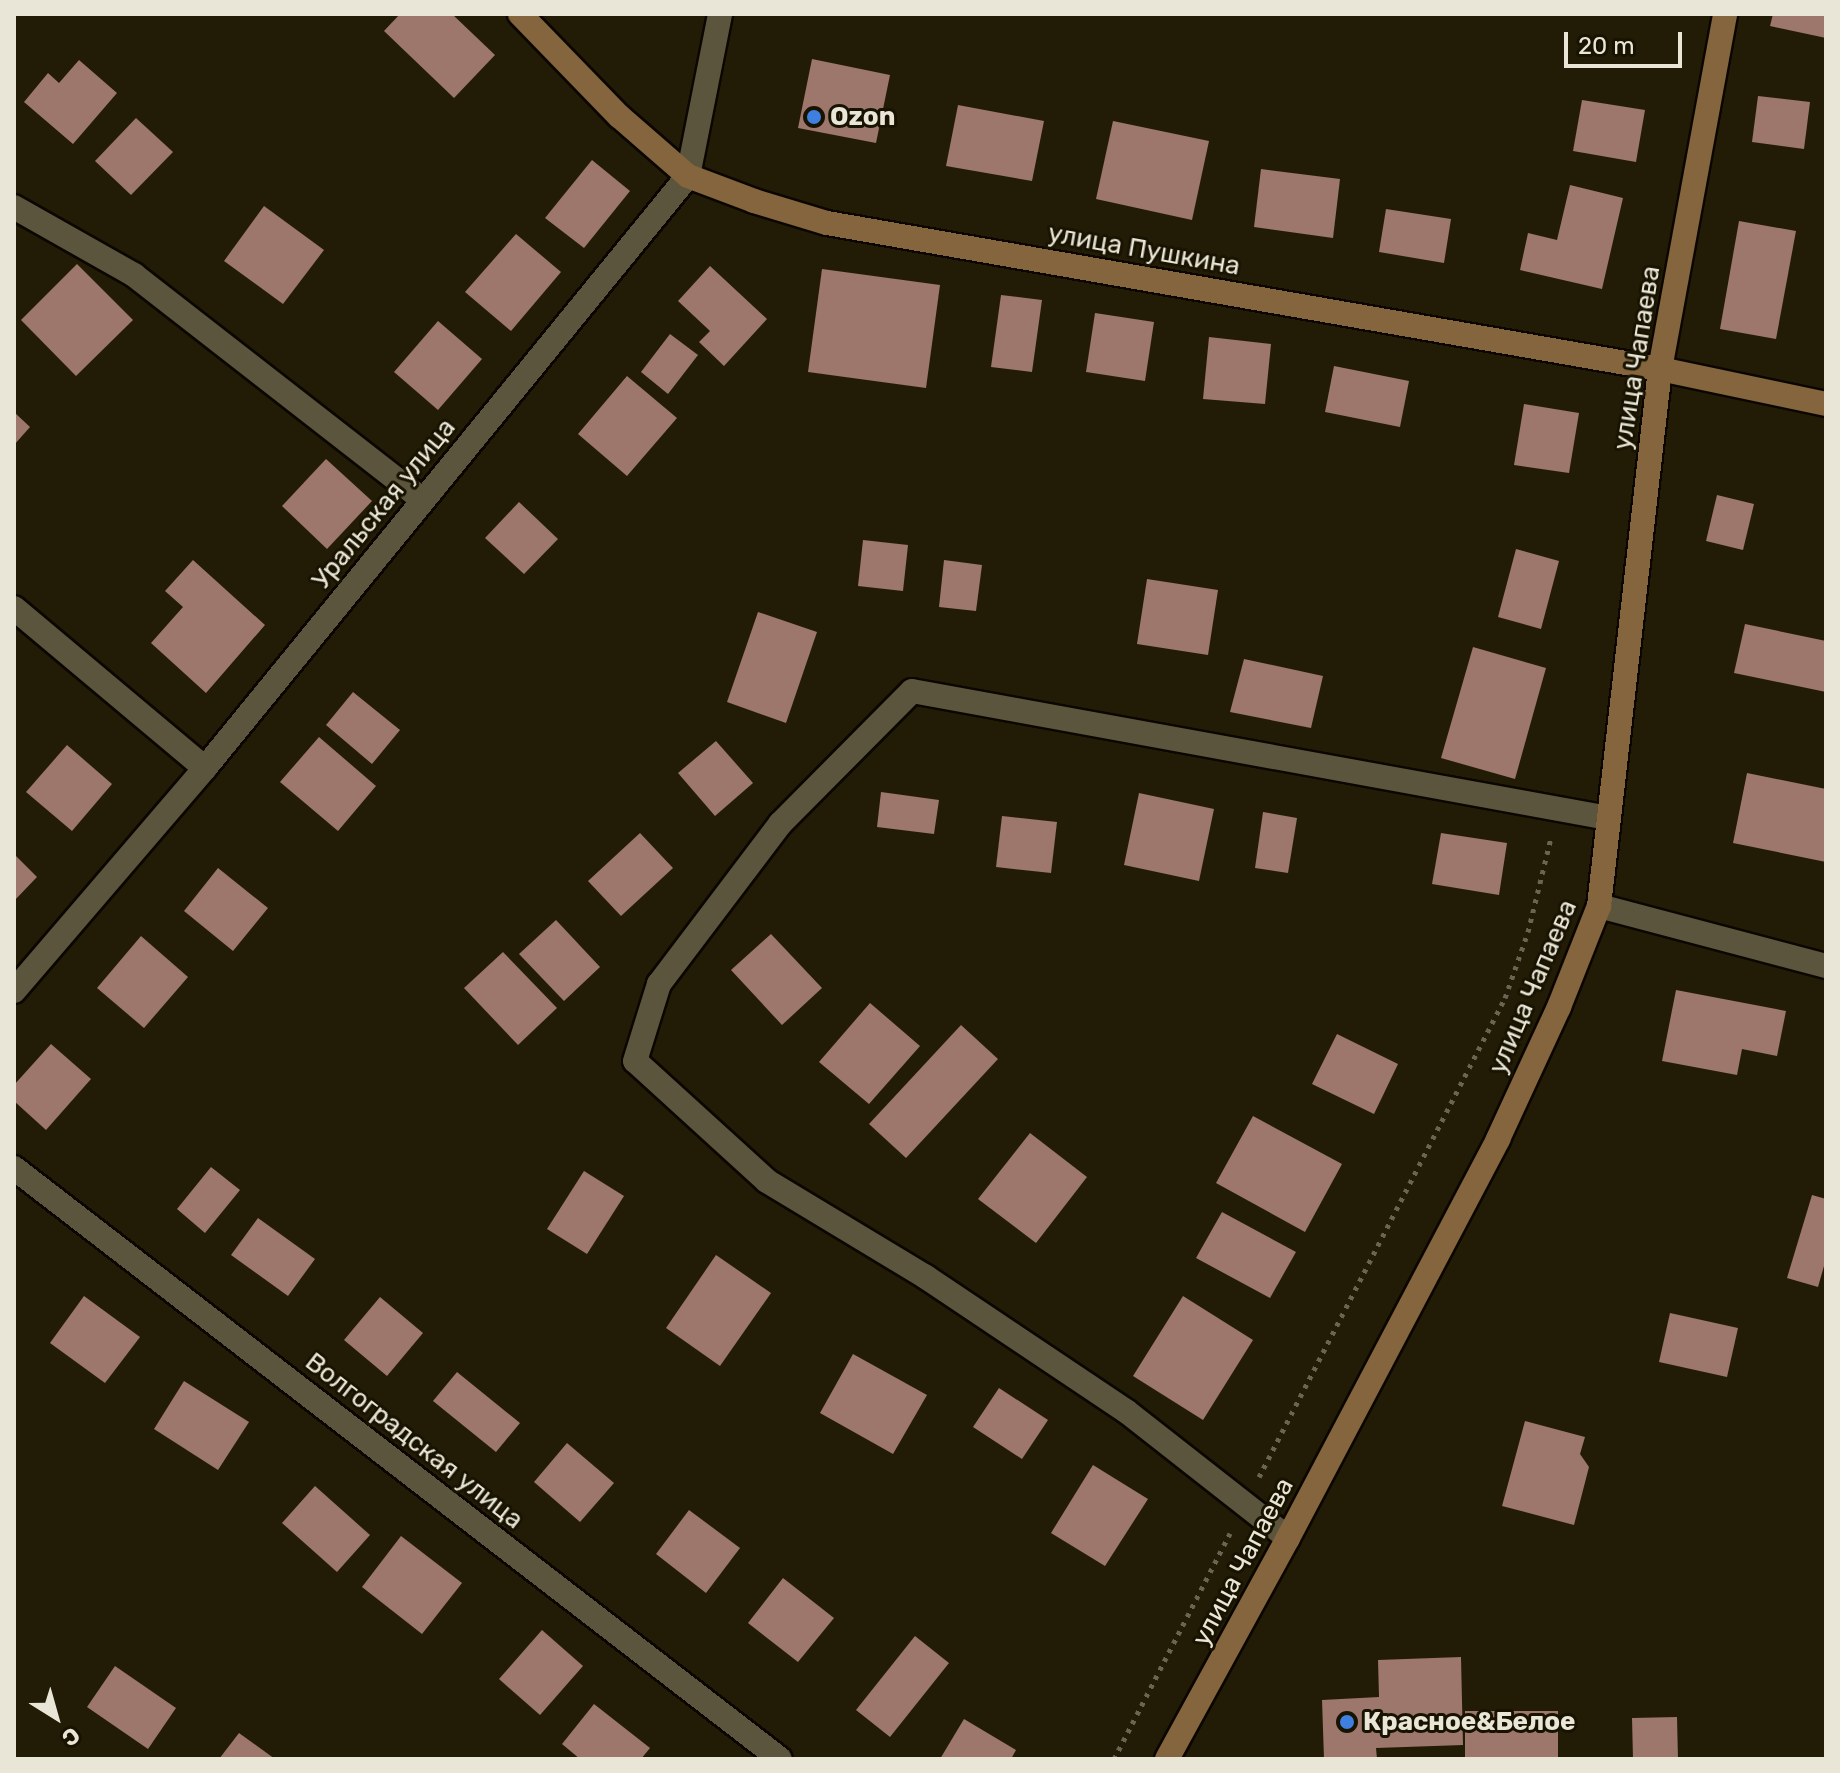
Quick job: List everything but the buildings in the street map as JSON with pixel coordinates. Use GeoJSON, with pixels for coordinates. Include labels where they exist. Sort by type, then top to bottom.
{"type":"FeatureCollection","features":[{"type":"Feature","properties":{"kind":"street","name":"улица Пушкина"},"geometry":{"type":"LineString","coordinates":[[520,14],[619,116],[688,176],[827,223],[1660,369],[1826,404]]}},
{"type":"Feature","properties":{"kind":"street","name":"Уральская улица"},"geometry":{"type":"LineString","coordinates":[[14,991],[205,768],[688,176],[720,14]]}},
{"type":"Feature","properties":{"kind":"street","name":"улица Чапаева"},"geometry":{"type":"LineString","coordinates":[[1167,1759],[1288,1538],[1498,1139],[1559,1007],[1599,906],[1660,369],[1725,14]]}},
{"type":"Feature","properties":{"kind":"street"},"geometry":{"type":"LineString","coordinates":[[18,215],[134,275],[423,500]]}},
{"type":"Feature","properties":{"kind":"street"},"geometry":{"type":"LineString","coordinates":[[14,608],[205,768]]}},
{"type":"Feature","properties":{"kind":"street"},"geometry":{"type":"LineString","coordinates":[[1288,1538],[1126,1411],[926,1277],[767,1181],[635,1061],[659,984],[780,824],[912,691],[1608,818]]}},
{"type":"Feature","properties":{"kind":"street"},"geometry":{"type":"LineString","coordinates":[[1599,906],[1826,966]]}},
{"type":"Feature","properties":{"kind":"street","name":"Волгоградская улица"},"geometry":{"type":"LineString","coordinates":[[14,1168],[780,1759]]}},
{"type":"Feature","properties":{"kind":"path"},"geometry":{"type":"LineString","coordinates":[[1114,1759],[1505,998],[1528,932],[1558,810]]}},
{"type":"Feature","properties":{"kind":"place","name":"Ozon"},"geometry":{"type":"Point","coordinates":[814,117]}},
{"type":"Feature","properties":{"kind":"place","name":"Красное&Белое"},"geometry":{"type":"Point","coordinates":[1347,1722]}}]}
